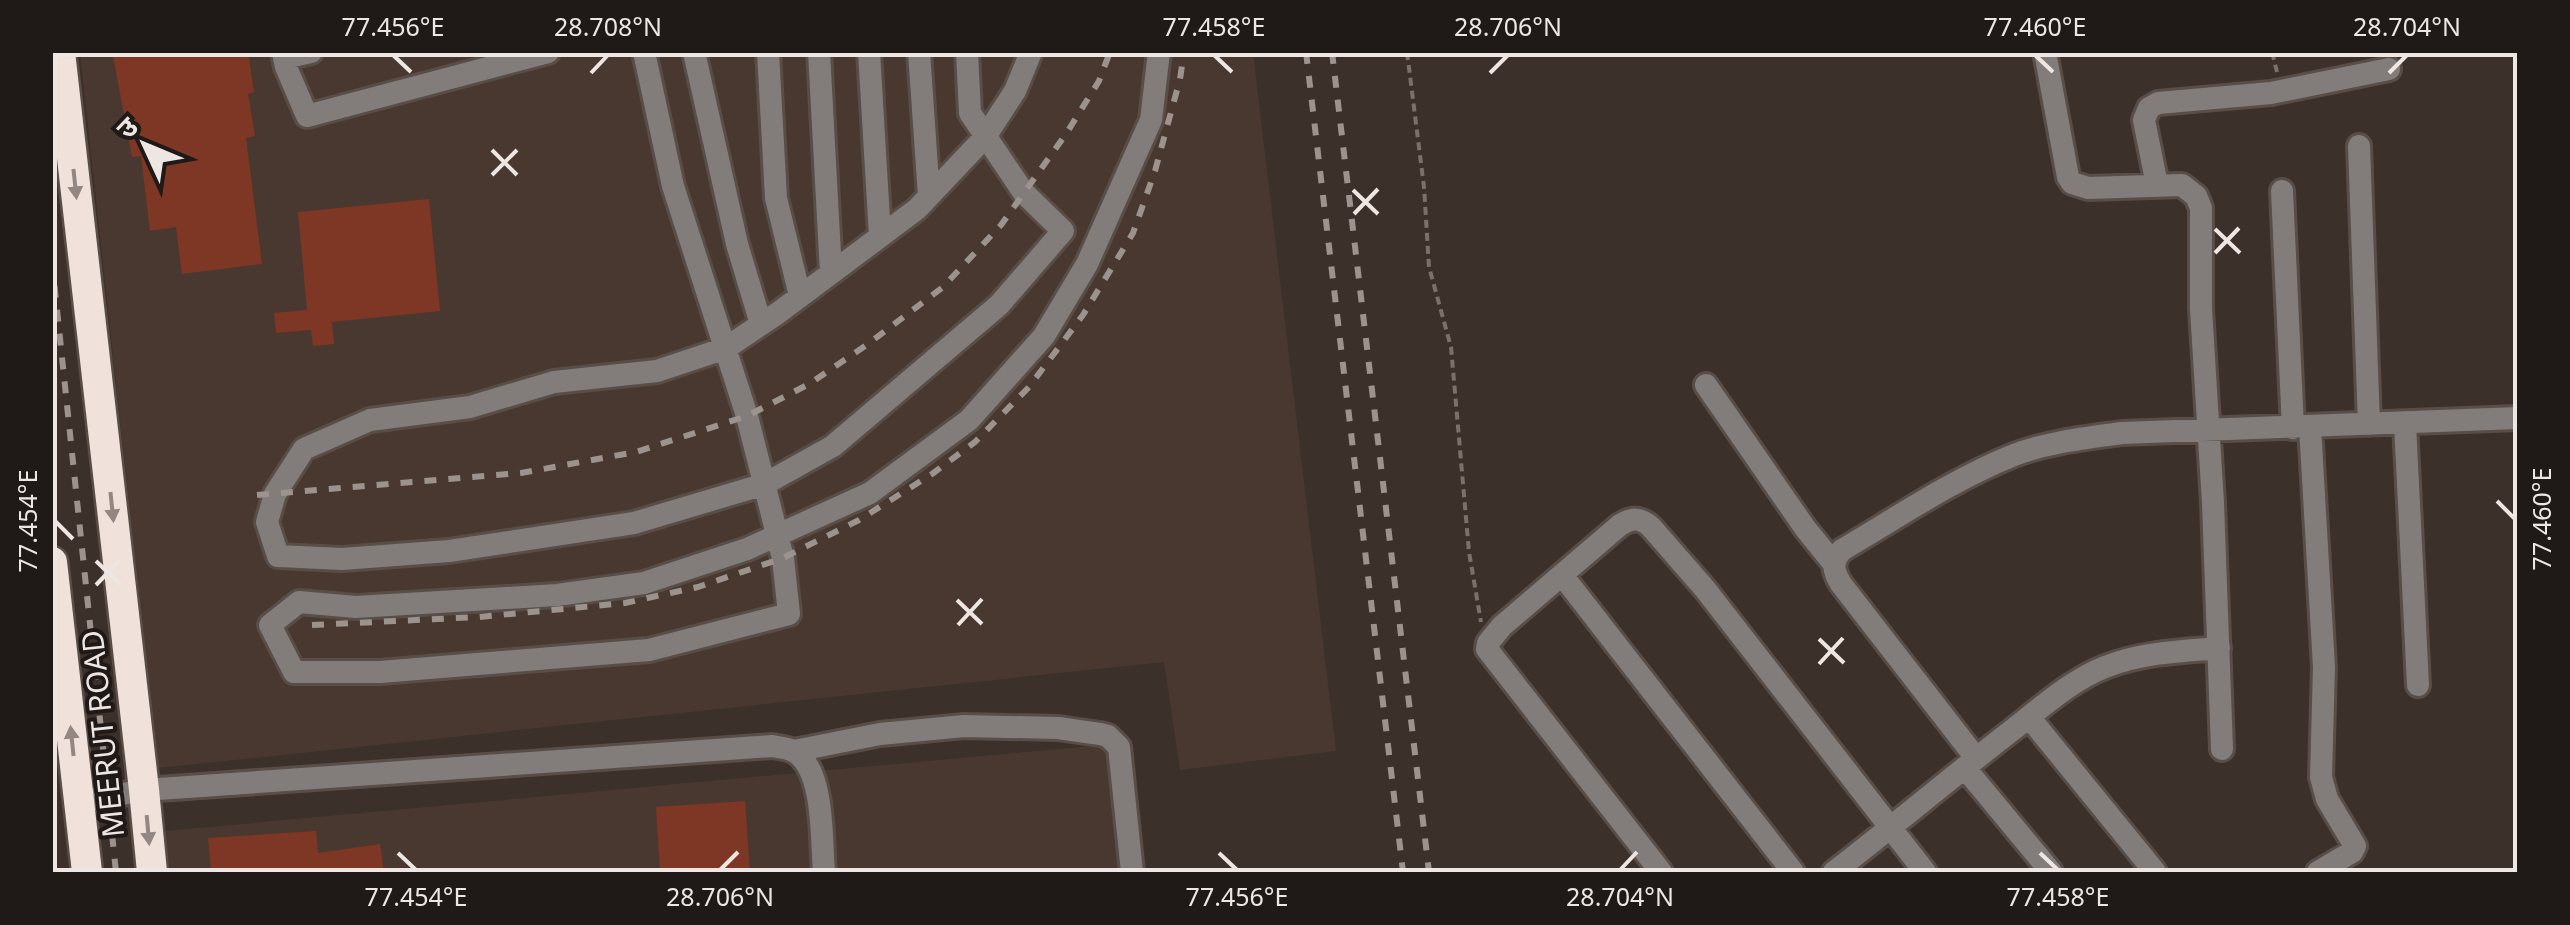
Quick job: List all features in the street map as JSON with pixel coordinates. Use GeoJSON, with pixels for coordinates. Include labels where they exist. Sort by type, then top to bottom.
{"type":"FeatureCollection","features":[{"type":"Feature","properties":{"kind":"highway","name":"MEERUT ROAD"},"geometry":{"type":"LineString","coordinates":[[60,52],[152,872]]}},
{"type":"Feature","properties":{"kind":"highway","name":"MEERUT ROAD"},"geometry":{"type":"LineString","coordinates":[[52,562],[87,872]]}},
{"type":"Feature","properties":{"kind":"street"},"geometry":{"type":"LineString","coordinates":[[311,52],[283,55],[307,116],[548,52]]}},
{"type":"Feature","properties":{"kind":"street"},"geometry":{"type":"LineString","coordinates":[[644,52],[674,186],[747,416],[778,536],[789,614],[648,650],[380,672],[294,672],[270,625],[298,602],[356,607],[558,595],[644,583],[747,549],[778,536],[870,493],[969,420],[1044,336],[1087,264],[1151,120],[1159,52]]}},
{"type":"Feature","properties":{"kind":"street"},"geometry":{"type":"LineString","coordinates":[[694,52],[737,244],[761,324]]}},
{"type":"Feature","properties":{"kind":"street"},"geometry":{"type":"LineString","coordinates":[[768,52],[776,198],[800,296]]}},
{"type":"Feature","properties":{"kind":"street"},"geometry":{"type":"LineString","coordinates":[[819,52],[832,273]]}},
{"type":"Feature","properties":{"kind":"street"},"geometry":{"type":"LineString","coordinates":[[868,52],[880,236]]}},
{"type":"Feature","properties":{"kind":"street"},"geometry":{"type":"LineString","coordinates":[[919,52],[929,196]]}},
{"type":"Feature","properties":{"kind":"street"},"geometry":{"type":"LineString","coordinates":[[967,52],[970,113],[985,137],[1024,194],[1063,231],[999,305],[833,446],[764,484],[634,524],[449,551],[342,559],[278,556],[268,522],[275,494],[304,449],[370,420],[470,407],[554,382],[657,371],[726,348],[917,209],[985,137],[1015,90],[1031,52]]}},
{"type":"Feature","properties":{"kind":"street"},"geometry":{"type":"LineString","coordinates":[[2045,52],[2072,183],[2088,188],[2182,184],[2196,196],[2202,208],[2201,308],[2222,749]]}},
{"type":"Feature","properties":{"kind":"street"},"geometry":{"type":"LineString","coordinates":[[2157,185],[2144,120],[2148,108],[2158,103],[2271,93],[2389,68]]}},
{"type":"Feature","properties":{"kind":"street"},"geometry":{"type":"LineString","coordinates":[[2359,146],[2369,424]]}},
{"type":"Feature","properties":{"kind":"street"},"geometry":{"type":"LineString","coordinates":[[2282,191],[2322,628],[2322,777],[2327,799],[2355,846],[2352,852],[2318,872]]}},
{"type":"Feature","properties":{"kind":"street"},"geometry":{"type":"LineString","coordinates":[[1706,385],[1834,564]]}},
{"type":"Feature","properties":{"kind":"street"},"geometry":{"type":"LineString","coordinates":[[2051,872],[1841,584],[1834,564],[1842,550],[1944,490],[2016,454],[2056,444],[2122,433],[2518,418]]}},
{"type":"Feature","properties":{"kind":"street"},"geometry":{"type":"LineString","coordinates":[[2404,424],[2418,685]]}},
{"type":"Feature","properties":{"kind":"street"},"geometry":{"type":"LineString","coordinates":[[1662,872],[1488,650],[1490,640],[1502,626],[1628,520],[1644,520],[1705,589],[1924,872]]}},
{"type":"Feature","properties":{"kind":"street"},"geometry":{"type":"LineString","coordinates":[[1562,575],[1793,872]]}},
{"type":"Feature","properties":{"kind":"street"},"geometry":{"type":"LineString","coordinates":[[1834,872],[2029,717],[2101,668],[2146,656],[2219,648]]}},
{"type":"Feature","properties":{"kind":"street"},"geometry":{"type":"LineString","coordinates":[[2029,717],[2155,872]]}},
{"type":"Feature","properties":{"kind":"street"},"geometry":{"type":"LineString","coordinates":[[79,802],[144,790],[772,746],[794,751],[914,729],[1058,728],[1108,736],[1119,747],[1132,872]]}},
{"type":"Feature","properties":{"kind":"street"},"geometry":{"type":"LineString","coordinates":[[794,751],[808,765],[817,790],[824,872]]}},
{"type":"Feature","properties":{"kind":"path"},"geometry":{"type":"LineString","coordinates":[[1407,52],[1424,187],[1429,267],[1451,347],[1470,552],[1479,618],[1490,640]]}},
{"type":"Feature","properties":{"kind":"shaded area"},"geometry":{"type":"Polygon","coordinates":[[[80,53],[1253,53],[1336,751],[1180,770],[1164,662],[158,768],[80,53]]]}},
{"type":"Feature","properties":{"kind":"shaded area"},"geometry":{"type":"Polygon","coordinates":[[[1125,743],[1137,872],[170,872],[165,831],[1125,743]]]}},
{"type":"Feature","properties":{"kind":"building"},"geometry":{"type":"Polygon","coordinates":[[[135,52],[248,52],[254,92],[248,94],[255,136],[246,138],[262,264],[182,274],[176,227],[150,231],[141,156],[132,157],[113,56],[135,52]]]}},
{"type":"Feature","properties":{"kind":"building"},"geometry":{"type":"Polygon","coordinates":[[[429,199],[440,311],[332,322],[334,344],[313,346],[311,330],[276,333],[274,313],[307,310],[298,212],[429,199]]]}},
{"type":"Feature","properties":{"kind":"building"},"geometry":{"type":"Polygon","coordinates":[[[745,801],[750,872],[660,872],[656,807],[745,801]]]}},
{"type":"Feature","properties":{"kind":"building"},"geometry":{"type":"Polygon","coordinates":[[[316,831],[318,853],[380,844],[384,872],[211,872],[208,838],[316,831]]]}},
{"type":"Feature","properties":{"kind":"railway"},"geometry":{"type":"LineString","coordinates":[[257,495],[521,473],[636,452],[747,416],[809,384],[943,287],[1001,225],[1066,134],[1099,81],[1110,52]]}},
{"type":"Feature","properties":{"kind":"railway"},"geometry":{"type":"LineString","coordinates":[[312,625],[479,617],[625,603],[698,587],[783,558],[859,520],[932,474],[975,442],[1029,387],[1083,315],[1133,233],[1155,171],[1184,52]]}},
{"type":"Feature","properties":{"kind":"railway"},"geometry":{"type":"LineString","coordinates":[[1306,52],[1403,872]]}},
{"type":"Feature","properties":{"kind":"railway"},"geometry":{"type":"LineString","coordinates":[[1332,52],[1429,872]]}},
{"type":"Feature","properties":{"kind":"railway"},"geometry":{"type":"LineString","coordinates":[[52,262],[116,872]]}}]}
